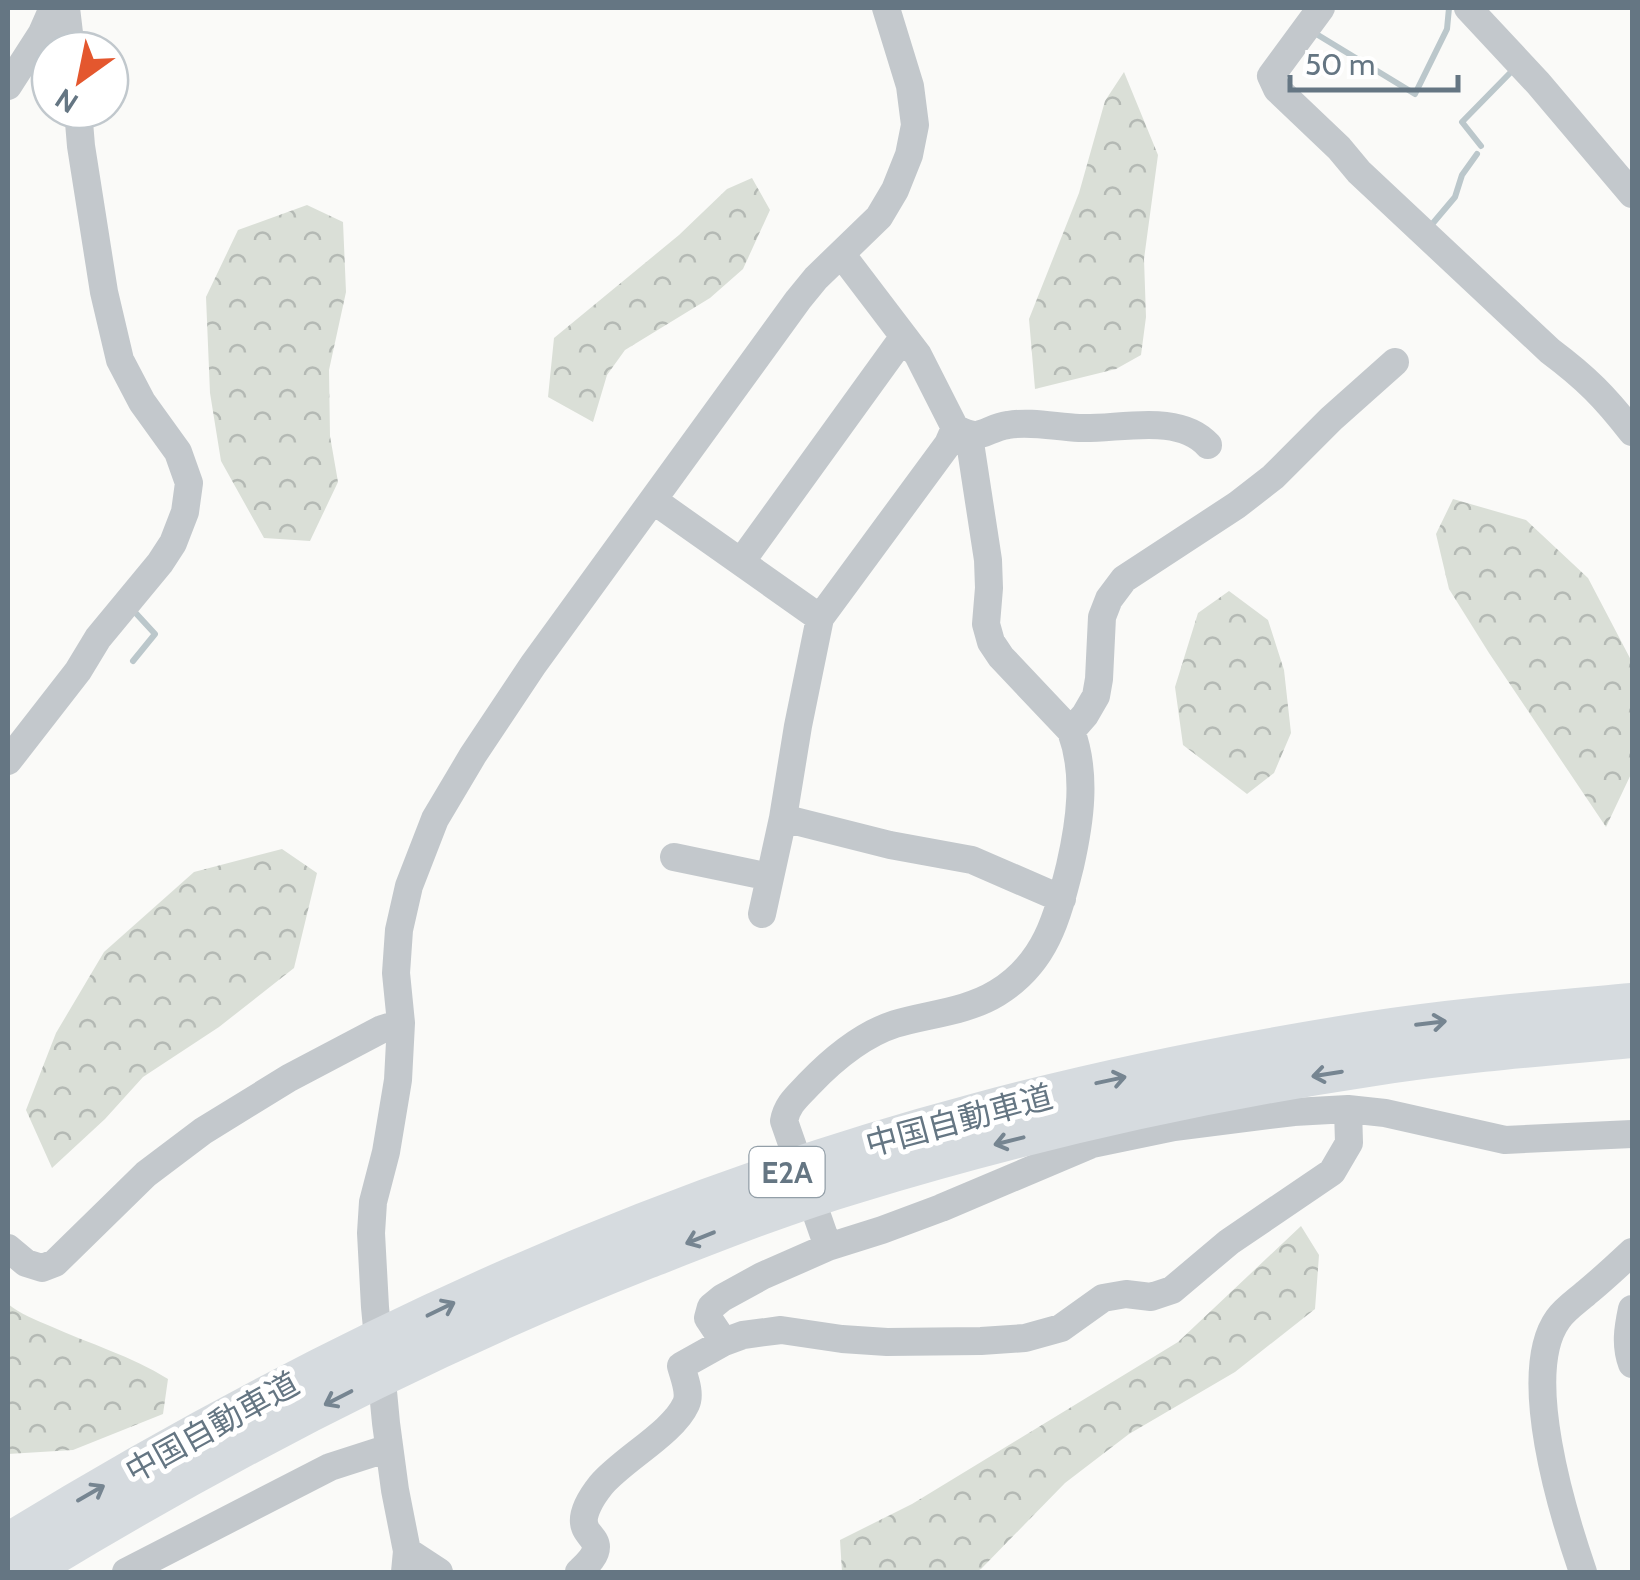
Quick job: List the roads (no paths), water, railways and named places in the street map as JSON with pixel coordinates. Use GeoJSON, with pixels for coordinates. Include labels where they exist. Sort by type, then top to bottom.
{"type":"FeatureCollection","features":[{"type":"Feature","properties":{"kind":"highway","name":"中国自動車道"},"geometry":{"type":"LineString","coordinates":[[8,1543],[217,1423],[456,1302],[620,1232],[842,1153],[972,1114],[1236,1054],[1497,1015],[1632,1003]]}},
{"type":"Feature","properties":{"kind":"highway","name":"中国自動車道"},"geometry":{"type":"LineString","coordinates":[[26,1572],[201,1469],[462,1338],[722,1230],[853,1184],[979,1148],[1238,1088],[1504,1049],[1632,1038]]}},
{"type":"Feature","properties":{"kind":"street"},"geometry":{"type":"LineString","coordinates":[[8,86],[53,8]]}},
{"type":"Feature","properties":{"kind":"street"},"geometry":{"type":"LineString","coordinates":[[440,1572],[406,1562],[388,1436],[371,1233],[373,1202],[398,1080],[401,1022],[396,973],[399,930],[409,886],[435,820],[534,665],[798,300],[879,217],[896,190],[915,125],[910,86],[886,8]]}},
{"type":"Feature","properties":{"kind":"street"},"geometry":{"type":"LineString","coordinates":[[1320,8],[1271,76],[1277,89],[1359,172],[1550,351],[1584,376],[1632,432]]}},
{"type":"Feature","properties":{"kind":"street"},"geometry":{"type":"LineString","coordinates":[[1468,8],[1632,194]]}},
{"type":"Feature","properties":{"kind":"street"},"geometry":{"type":"LineString","coordinates":[[8,761],[78,671],[98,638],[160,564],[185,512],[189,483],[178,452],[142,402],[120,360],[104,292],[80,130]]}},
{"type":"Feature","properties":{"kind":"street"},"geometry":{"type":"LineString","coordinates":[[825,1239],[784,1121],[786,1108],[826,1066],[867,1035],[978,1002],[996,994],[1022,972],[1041,950],[1056,922],[1075,843],[1081,796],[1071,731],[1000,657],[991,642],[986,624],[988,560],[962,432],[918,355],[842,255]]}},
{"type":"Feature","properties":{"kind":"street"},"geometry":{"type":"LineString","coordinates":[[742,562],[906,339]]}},
{"type":"Feature","properties":{"kind":"street"},"geometry":{"type":"LineString","coordinates":[[1071,731],[1096,696],[1102,617],[1124,579],[1238,505],[1395,362]]}},
{"type":"Feature","properties":{"kind":"street"},"geometry":{"type":"LineString","coordinates":[[762,914],[820,618],[948,444],[962,432],[986,433],[1008,424],[1082,428],[1155,424],[1202,438],[1208,445]]}},
{"type":"Feature","properties":{"kind":"street"},"geometry":{"type":"LineString","coordinates":[[654,500],[820,618]]}},
{"type":"Feature","properties":{"kind":"street"},"geometry":{"type":"LineString","coordinates":[[783,818],[890,845],[972,860],[1062,899]]}},
{"type":"Feature","properties":{"kind":"street"},"geometry":{"type":"LineString","coordinates":[[674,857],[770,877]]}},
{"type":"Feature","properties":{"kind":"street"},"geometry":{"type":"LineString","coordinates":[[8,1248],[26,1263],[42,1268],[55,1263],[146,1174],[202,1131],[289,1078],[401,1022]]}},
{"type":"Feature","properties":{"kind":"street"},"geometry":{"type":"LineString","coordinates":[[578,1572],[596,1549],[583,1518],[593,1496],[602,1483],[669,1425],[687,1402],[681,1366],[743,1335],[781,1330],[887,1342],[1026,1338],[1061,1328],[1114,1294],[1163,1294],[1229,1242],[1332,1172],[1350,1143],[1348,1109]]}},
{"type":"Feature","properties":{"kind":"street"},"geometry":{"type":"LineString","coordinates":[[724,1342],[708,1318],[711,1307],[825,1239],[882,1230],[1092,1144],[1174,1127],[1348,1109],[1385,1113],[1505,1140],[1632,1134]]}},
{"type":"Feature","properties":{"kind":"street"},"geometry":{"type":"LineString","coordinates":[[1584,1572],[1567,1523],[1542,1403],[1543,1358],[1548,1336],[1560,1316],[1632,1252]]}},
{"type":"Feature","properties":{"kind":"street"},"geometry":{"type":"LineString","coordinates":[[1632,1309],[1628,1328],[1632,1364]]}},
{"type":"Feature","properties":{"kind":"street"},"geometry":{"type":"LineString","coordinates":[[126,1572],[388,1436]]}},
{"type":"Feature","properties":{"kind":"waterway"},"geometry":{"type":"LineString","coordinates":[[1313,32],[1415,94],[1447,29],[1449,8]]}},
{"type":"Feature","properties":{"kind":"waterway"},"geometry":{"type":"LineString","coordinates":[[1481,146],[1462,122],[1511,72]]}},
{"type":"Feature","properties":{"kind":"waterway"},"geometry":{"type":"LineString","coordinates":[[1428,229],[1455,197],[1462,175],[1477,154]]}},
{"type":"Feature","properties":{"kind":"waterway"},"geometry":{"type":"LineString","coordinates":[[132,609],[155,634],[133,661]]}}]}
